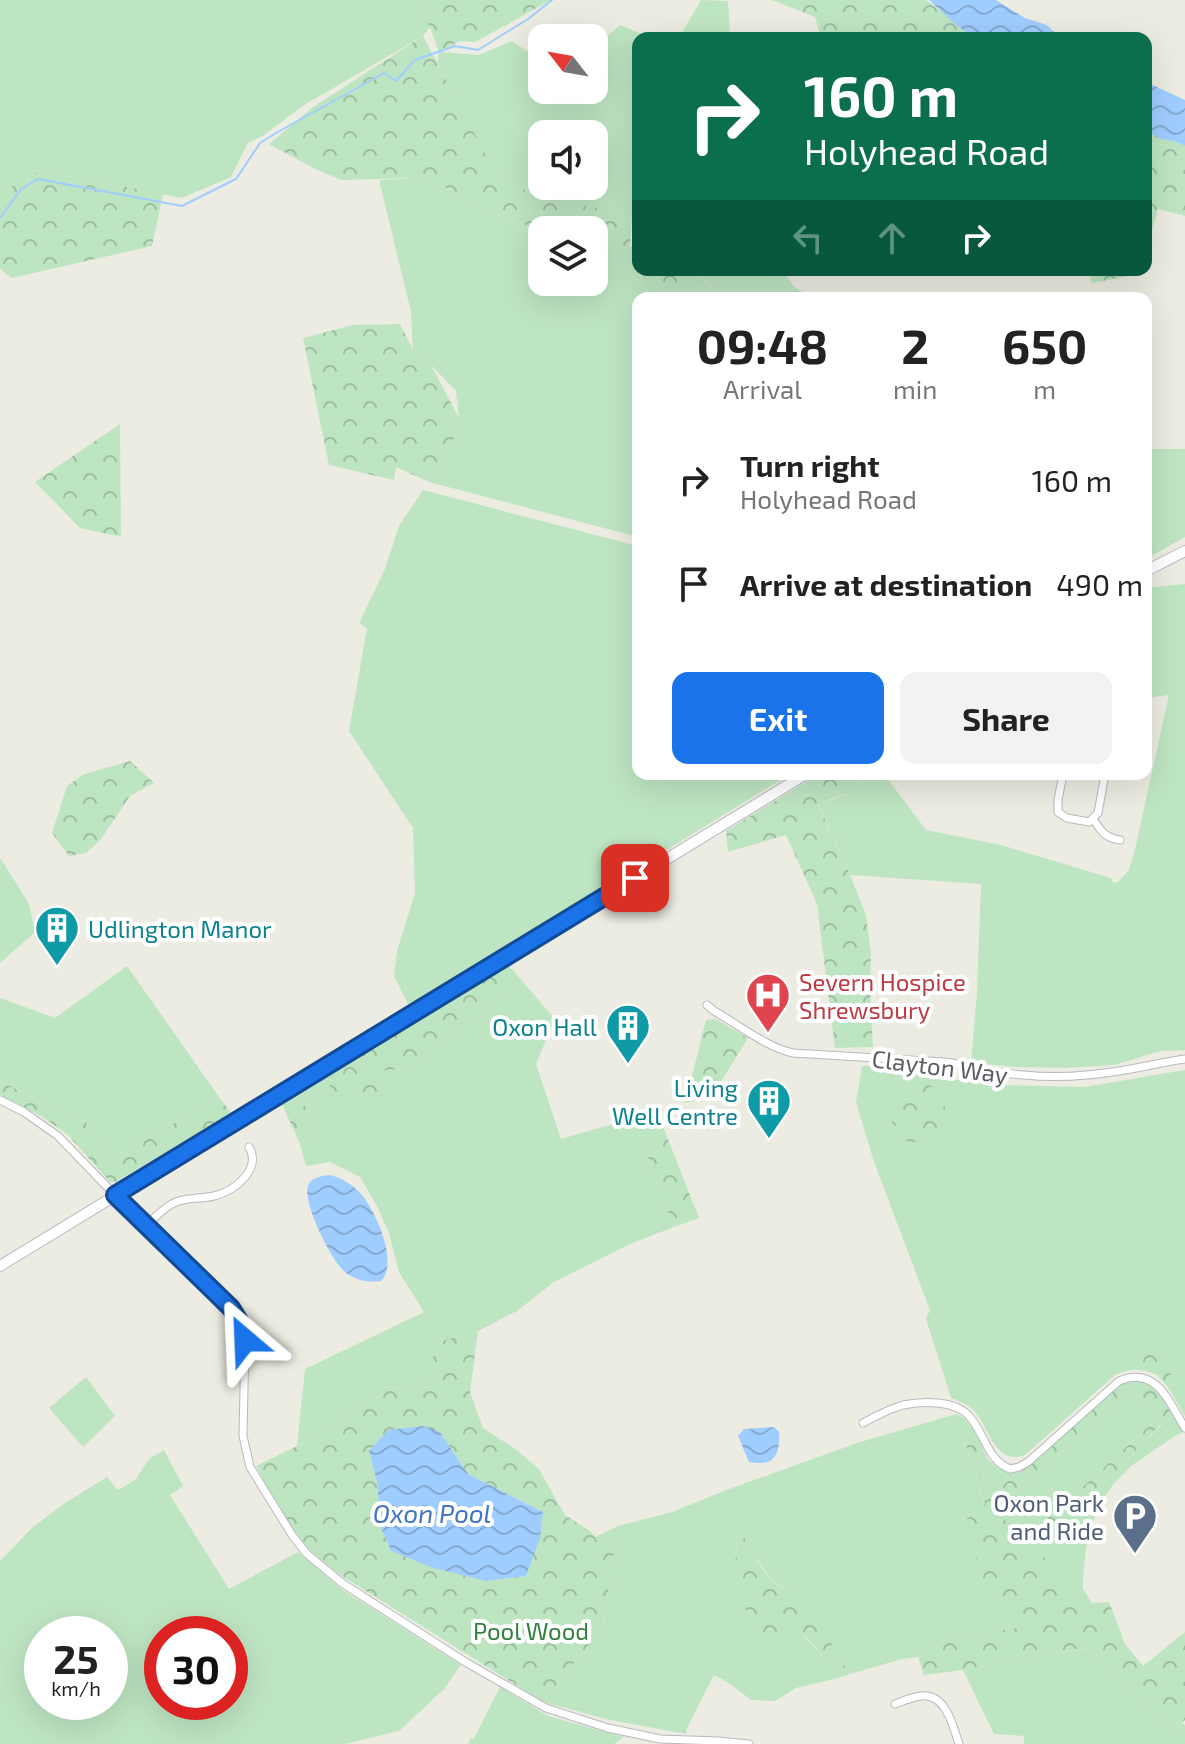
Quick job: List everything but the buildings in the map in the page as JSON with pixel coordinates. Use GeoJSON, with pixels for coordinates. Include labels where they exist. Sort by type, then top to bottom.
{"type":"FeatureCollection","features":[{"type":"Feature","properties":{"kind":"main road"},"geometry":{"type":"LineString","coordinates":[[1152,568],[1185,551]]}},
{"type":"Feature","properties":{"kind":"main road"},"geometry":{"type":"LineString","coordinates":[[0,1266],[796,780]]}},
{"type":"Feature","properties":{"kind":"street"},"geometry":{"type":"LineString","coordinates":[[1062,780],[1058,812],[1067,818],[1089,822],[1098,813],[1104,780]]}},
{"type":"Feature","properties":{"kind":"street"},"geometry":{"type":"LineString","coordinates":[[1093,819],[1105,835],[1120,840]]}},
{"type":"Feature","properties":{"kind":"street","name":"Clayton Way"},"geometry":{"type":"LineString","coordinates":[[707,1005],[770,1045],[793,1053],[944,1062],[993,1072],[1056,1076],[1088,1075],[1185,1059]]}},
{"type":"Feature","properties":{"kind":"street"},"geometry":{"type":"LineString","coordinates":[[0,1100],[24,1112],[58,1136],[231,1308],[245,1340],[243,1436],[250,1467],[307,1554],[354,1591],[467,1663],[546,1708],[608,1728],[660,1739],[749,1744]]}},
{"type":"Feature","properties":{"kind":"street"},"geometry":{"type":"LineString","coordinates":[[146,1225],[175,1202],[225,1192],[248,1173],[252,1165],[251,1150],[263,1148]]}},
{"type":"Feature","properties":{"kind":"street"},"geometry":{"type":"LineString","coordinates":[[863,1423],[903,1405],[922,1403],[957,1407],[969,1415],[994,1459],[1010,1469],[1019,1467],[1036,1455],[1119,1381],[1133,1376],[1148,1379],[1160,1388],[1185,1428]]}},
{"type":"Feature","properties":{"kind":"street"},"geometry":{"type":"LineString","coordinates":[[895,1704],[925,1695],[937,1701],[948,1713],[959,1744]]}},
{"type":"Feature","properties":{"kind":"green space"},"geometry":{"type":"Polygon","coordinates":[[[0,0],[414,0],[430,27],[423,36],[304,105],[248,143],[231,177],[182,198],[40,171],[14,184],[0,205],[0,0]]]}},
{"type":"Feature","properties":{"kind":"green space"},"geometry":{"type":"Polygon","coordinates":[[[414,0],[551,0],[475,42],[460,41],[439,52],[430,27],[414,0]]]}},
{"type":"Feature","properties":{"kind":"green space"},"geometry":{"type":"Polygon","coordinates":[[[701,0],[728,1],[730,32],[682,32],[701,0]]]}},
{"type":"Feature","properties":{"kind":"green space"},"geometry":{"type":"Polygon","coordinates":[[[772,0],[926,0],[969,32],[819,32],[815,17],[772,0]]]}},
{"type":"Feature","properties":{"kind":"green space"},"geometry":{"type":"Polygon","coordinates":[[[620,25],[637,32],[632,32],[632,217],[559,200],[608,200],[608,120],[528,120],[528,193],[489,163],[437,62],[439,52],[479,55],[512,41],[528,52],[528,104],[608,104],[608,36],[620,25]]]}},
{"type":"Feature","properties":{"kind":"green space"},"geometry":{"type":"Polygon","coordinates":[[[423,36],[490,163],[528,193],[528,200],[560,200],[632,216],[630,248],[608,247],[608,216],[528,216],[528,226],[481,209],[447,188],[416,178],[341,180],[269,144],[313,107],[423,36]]]}},
{"type":"Feature","properties":{"kind":"green space"},"geometry":{"type":"Polygon","coordinates":[[[1152,133],[1185,141],[1185,216],[1158,209],[1152,230],[1152,133]]]}},
{"type":"Feature","properties":{"kind":"green space"},"geometry":{"type":"Polygon","coordinates":[[[40,171],[163,194],[152,246],[12,278],[0,269],[0,205],[14,184],[40,171]]]}},
{"type":"Feature","properties":{"kind":"green space"},"geometry":{"type":"Polygon","coordinates":[[[416,178],[447,188],[481,209],[528,226],[528,296],[608,296],[608,246],[632,247],[632,276],[656,276],[662,292],[632,292],[632,535],[429,482],[455,437],[459,418],[456,391],[413,350],[411,312],[380,180],[416,178]]]}},
{"type":"Feature","properties":{"kind":"green space"},"geometry":{"type":"Polygon","coordinates":[[[656,276],[697,276],[713,292],[662,292],[656,276]]]}},
{"type":"Feature","properties":{"kind":"green space"},"geometry":{"type":"Polygon","coordinates":[[[698,276],[787,276],[794,287],[803,292],[714,292],[698,276]]]}},
{"type":"Feature","properties":{"kind":"green space"},"geometry":{"type":"Polygon","coordinates":[[[1090,276],[1129,276],[1092,283],[1090,276]]]}},
{"type":"Feature","properties":{"kind":"green space"},"geometry":{"type":"Polygon","coordinates":[[[400,324],[413,350],[431,365],[459,418],[455,437],[429,482],[396,467],[394,480],[329,465],[303,338],[353,325],[400,324]]]}},
{"type":"Feature","properties":{"kind":"green space"},"geometry":{"type":"Polygon","coordinates":[[[120,424],[121,537],[80,528],[35,482],[120,424]]]}},
{"type":"Feature","properties":{"kind":"green space"},"geometry":{"type":"Polygon","coordinates":[[[1152,449],[1185,449],[1185,537],[1152,556],[1152,449]]]}},
{"type":"Feature","properties":{"kind":"green space"},"geometry":{"type":"Polygon","coordinates":[[[423,490],[632,544],[632,780],[780,780],[410,1008],[394,976],[397,951],[415,893],[413,828],[349,731],[367,628],[359,623],[385,569],[399,526],[423,490]]]}},
{"type":"Feature","properties":{"kind":"green space"},"geometry":{"type":"Polygon","coordinates":[[[1185,584],[1185,1050],[1161,1051],[1114,1065],[1065,1068],[971,1063],[981,884],[850,875],[818,803],[842,796],[865,780],[888,780],[926,830],[1001,845],[1111,878],[1113,883],[1118,882],[1129,870],[1134,854],[1169,695],[1152,697],[1152,587],[1185,584]]]}},
{"type":"Feature","properties":{"kind":"green space"},"geometry":{"type":"Polygon","coordinates":[[[130,761],[154,783],[130,796],[101,839],[86,853],[69,856],[52,833],[67,786],[84,774],[130,761]]]}},
{"type":"Feature","properties":{"kind":"green space"},"geometry":{"type":"Polygon","coordinates":[[[809,780],[865,780],[847,793],[818,804],[866,915],[871,954],[873,1047],[835,1048],[817,904],[786,835],[728,852],[726,831],[809,780]]]}},
{"type":"Feature","properties":{"kind":"green space"},"geometry":{"type":"Polygon","coordinates":[[[0,860],[29,904],[35,932],[0,963],[0,860]]]}},
{"type":"Feature","properties":{"kind":"green space"},"geometry":{"type":"Polygon","coordinates":[[[508,965],[523,982],[407,1069],[385,1070],[378,1079],[380,1091],[369,1097],[355,1089],[341,1099],[328,1084],[304,1102],[315,1134],[300,1144],[281,1102],[508,965]]]}},
{"type":"Feature","properties":{"kind":"green space"},"geometry":{"type":"Polygon","coordinates":[[[127,966],[219,1097],[112,1159],[82,1117],[48,1105],[0,1081],[0,998],[55,1018],[127,966]]]}},
{"type":"Feature","properties":{"kind":"green space"},"geometry":{"type":"Polygon","coordinates":[[[523,982],[555,1019],[536,1064],[561,1139],[633,1118],[674,1227],[630,1244],[554,1282],[517,1311],[478,1331],[441,1341],[435,1374],[429,1383],[392,1388],[297,1446],[305,1369],[424,1312],[399,1272],[389,1233],[360,1177],[330,1162],[306,1166],[300,1144],[315,1134],[304,1102],[328,1084],[359,1087],[373,1082],[385,1070],[407,1069],[523,982]]]}},
{"type":"Feature","properties":{"kind":"green space"},"geometry":{"type":"Polygon","coordinates":[[[716,1019],[748,1038],[714,1093],[685,1103],[679,1096],[689,1088],[706,1020],[716,1019]]]}},
{"type":"Feature","properties":{"kind":"green space"},"geometry":{"type":"Polygon","coordinates":[[[913,1065],[922,1074],[990,1085],[1084,1087],[1185,1070],[1185,1416],[1167,1386],[1177,1385],[1148,1367],[1157,1375],[1141,1370],[1126,1371],[1115,1375],[1025,1455],[1014,1457],[998,1449],[970,1407],[951,1398],[926,1319],[930,1310],[874,1162],[856,1102],[862,1066],[913,1065]]]}},
{"type":"Feature","properties":{"kind":"green space"},"geometry":{"type":"Polygon","coordinates":[[[0,1081],[48,1105],[82,1117],[112,1159],[219,1097],[231,1113],[116,1182],[110,1182],[67,1134],[41,1116],[0,1095],[0,1081]]]}},
{"type":"Feature","properties":{"kind":"green space"},"geometry":{"type":"Polygon","coordinates":[[[925,1081],[945,1105],[943,1128],[928,1144],[906,1141],[901,1130],[893,1124],[885,1105],[902,1089],[925,1081]]]}},
{"type":"Feature","properties":{"kind":"green space"},"geometry":{"type":"Polygon","coordinates":[[[657,1111],[699,1218],[674,1227],[633,1118],[657,1111]]]}},
{"type":"Feature","properties":{"kind":"green space","name":"Pool Wood"},"geometry":{"type":"Polygon","coordinates":[[[478,1331],[470,1392],[483,1428],[539,1469],[565,1515],[595,1537],[618,1526],[603,1627],[543,1702],[323,1562],[288,1523],[256,1466],[297,1446],[392,1388],[429,1383],[435,1374],[430,1363],[441,1341],[478,1331]],[[440,1432],[369,1451],[377,1482],[380,1525],[543,1512],[468,1474],[440,1432]]]}},
{"type":"Feature","properties":{"kind":"green space"},"geometry":{"type":"Polygon","coordinates":[[[1150,1343],[1178,1385],[1167,1386],[1132,1356],[1150,1343]]]}},
{"type":"Feature","properties":{"kind":"green space"},"geometry":{"type":"Polygon","coordinates":[[[86,1377],[115,1416],[83,1447],[49,1408],[86,1377]]]}},
{"type":"Feature","properties":{"kind":"green space"},"geometry":{"type":"Polygon","coordinates":[[[1128,1381],[1147,1384],[1165,1403],[1183,1432],[1175,1436],[1162,1423],[1127,1460],[1131,1466],[1116,1481],[1111,1476],[1034,1544],[1077,1601],[1086,1594],[1092,1603],[1109,1602],[1125,1644],[1143,1666],[1185,1632],[1185,1720],[1171,1733],[1092,1650],[1075,1649],[924,1675],[918,1657],[948,1638],[1017,1628],[984,1592],[967,1519],[985,1504],[956,1414],[971,1426],[988,1459],[979,1467],[992,1495],[1117,1386],[1128,1381]],[[1131,1393],[1097,1421],[1029,1481],[1010,1503],[1005,1520],[1019,1535],[1027,1534],[1046,1520],[1154,1422],[1152,1407],[1131,1393]]]}},
{"type":"Feature","properties":{"kind":"green space"},"geometry":{"type":"Polygon","coordinates":[[[1131,1393],[1149,1403],[1154,1412],[1154,1422],[1046,1520],[1027,1534],[1020,1535],[1005,1521],[1010,1503],[1029,1481],[1131,1393]]]}},
{"type":"Feature","properties":{"kind":"green space"},"geometry":{"type":"Polygon","coordinates":[[[956,1414],[985,1505],[1018,1628],[948,1638],[918,1657],[850,1674],[802,1600],[773,1581],[738,1527],[735,1566],[830,1663],[838,1678],[796,1688],[775,1701],[751,1700],[714,1675],[686,1734],[610,1720],[543,1702],[603,1627],[618,1526],[672,1512],[857,1443],[956,1414]]]}},
{"type":"Feature","properties":{"kind":"green space"},"geometry":{"type":"Polygon","coordinates":[[[1163,1423],[1175,1436],[1131,1466],[1127,1460],[1163,1423]]]}},
{"type":"Feature","properties":{"kind":"green space"},"geometry":{"type":"Polygon","coordinates":[[[164,1450],[183,1486],[170,1495],[229,1589],[298,1552],[340,1588],[461,1665],[444,1689],[399,1731],[345,1744],[0,1744],[0,1561],[33,1527],[107,1477],[118,1490],[135,1480],[149,1459],[164,1450]]]}},
{"type":"Feature","properties":{"kind":"green space"},"geometry":{"type":"Polygon","coordinates":[[[988,1459],[1002,1469],[1018,1472],[992,1495],[979,1467],[988,1459]]]}},
{"type":"Feature","properties":{"kind":"green space"},"geometry":{"type":"Polygon","coordinates":[[[1112,1475],[1116,1481],[1100,1506],[1090,1532],[1083,1589],[1086,1594],[1077,1602],[1033,1544],[1112,1475]]]}},
{"type":"Feature","properties":{"kind":"green space"},"geometry":{"type":"Polygon","coordinates":[[[738,1526],[771,1579],[809,1607],[850,1674],[838,1678],[830,1663],[805,1636],[777,1643],[751,1631],[735,1566],[738,1526]]]}},
{"type":"Feature","properties":{"kind":"green space"},"geometry":{"type":"Polygon","coordinates":[[[1075,1649],[1092,1650],[1171,1733],[1182,1723],[1185,1725],[1185,1744],[1024,1744],[1024,1736],[994,1734],[963,1670],[1075,1649]]]}},
{"type":"Feature","properties":{"kind":"green space"},"geometry":{"type":"Polygon","coordinates":[[[500,1687],[548,1716],[624,1737],[614,1744],[468,1744],[471,1738],[474,1739],[500,1687]]]}},
{"type":"Feature","properties":{"kind":"water"},"geometry":{"type":"Polygon","coordinates":[[[929,0],[996,0],[1025,18],[1047,25],[1054,32],[966,32],[929,0]]]}},
{"type":"Feature","properties":{"kind":"water"},"geometry":{"type":"Polygon","coordinates":[[[1152,85],[1185,100],[1185,146],[1152,134],[1152,85]]]}},
{"type":"Feature","properties":{"kind":"water"},"geometry":{"type":"Polygon","coordinates":[[[329,1175],[361,1194],[379,1224],[388,1262],[381,1281],[362,1280],[345,1272],[319,1231],[309,1205],[308,1186],[313,1179],[329,1175]]]}},
{"type":"Feature","properties":{"kind":"water","name":"Oxon Pool"},"geometry":{"type":"Polygon","coordinates":[[[423,1426],[440,1432],[468,1474],[543,1512],[540,1538],[526,1576],[486,1581],[433,1568],[391,1551],[380,1525],[377,1482],[369,1451],[388,1430],[423,1426]]]}},
{"type":"Feature","properties":{"kind":"water"},"geometry":{"type":"Polygon","coordinates":[[[774,1427],[779,1432],[779,1440],[774,1458],[765,1463],[749,1462],[738,1436],[744,1429],[774,1427]]]}},
{"type":"Feature","properties":{"kind":"waterway"},"geometry":{"type":"LineString","coordinates":[[0,218],[21,189],[38,179],[182,206],[236,179],[260,143],[276,133],[384,73],[396,81],[415,60],[455,46],[478,50],[552,0]]}},
{"type":"Feature","properties":{"kind":"place","name":"Udlington Manor"},"geometry":{"type":"Point","coordinates":[57,967]}},
{"type":"Feature","properties":{"kind":"place","name":"Severn Hospice Shrewsbury"},"geometry":{"type":"Point","coordinates":[768,1034]}},
{"type":"Feature","properties":{"kind":"place","name":"Oxon Hall"},"geometry":{"type":"Point","coordinates":[628,1065]}},
{"type":"Feature","properties":{"kind":"place","name":"Living Well Centre"},"geometry":{"type":"Point","coordinates":[769,1140]}},
{"type":"Feature","properties":{"kind":"place","name":"Oxon Park and Ride"},"geometry":{"type":"Point","coordinates":[1135,1555]}},
{"type":"Feature","properties":{"kind":"route"},"geometry":{"type":"LineString","coordinates":[[245,1340],[231,1308],[115,1195],[635,878]]}}]}
